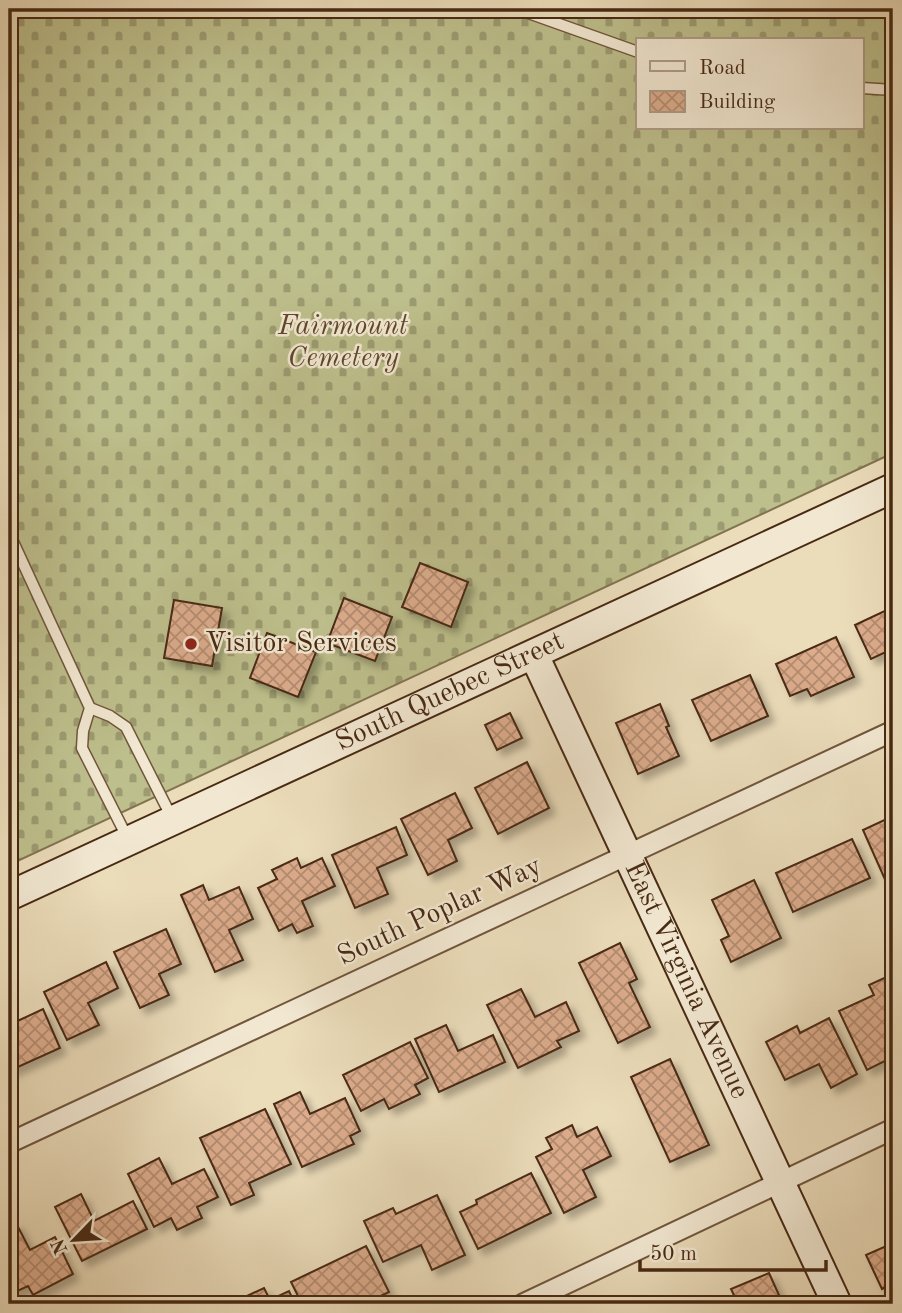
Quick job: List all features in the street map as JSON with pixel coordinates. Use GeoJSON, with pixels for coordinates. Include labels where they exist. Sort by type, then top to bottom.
{"type":"FeatureCollection","features":[{"type":"Feature","properties":{"kind":"main road","name":"South Quebec Street"},"geometry":{"type":"LineString","coordinates":[[9,897],[893,488]]}},
{"type":"Feature","properties":{"kind":"main road","name":"East Virginia Avenue"},"geometry":{"type":"LineString","coordinates":[[534,655],[837,1304]]}},
{"type":"Feature","properties":{"kind":"street","name":"South Poplar Way"},"geometry":{"type":"LineString","coordinates":[[9,1143],[893,732]]}},
{"type":"Feature","properties":{"kind":"street"},"geometry":{"type":"LineString","coordinates":[[523,1304],[893,1129]]}},
{"type":"Feature","properties":{"kind":"lane"},"geometry":{"type":"LineString","coordinates":[[517,9],[636,51]]}},
{"type":"Feature","properties":{"kind":"lane"},"geometry":{"type":"LineString","coordinates":[[864,88],[893,90]]}},
{"type":"Feature","properties":{"kind":"lane"},"geometry":{"type":"LineString","coordinates":[[9,533],[90,708],[83,731],[82,748],[129,841]]}},
{"type":"Feature","properties":{"kind":"lane"},"geometry":{"type":"LineString","coordinates":[[90,708],[110,716],[126,727],[173,820]]}},
{"type":"Feature","properties":{"kind":"green space","name":"Fairmount Cemetery"},"geometry":{"type":"Polygon","coordinates":[[[9,9],[893,9],[893,453],[9,865],[9,9]]]}},
{"type":"Feature","properties":{"kind":"building"},"geometry":{"type":"Polygon","coordinates":[[[420,563],[468,582],[451,627],[402,607],[420,563]]]}},
{"type":"Feature","properties":{"kind":"building"},"geometry":{"type":"Polygon","coordinates":[[[344,598],[392,617],[375,661],[327,643],[344,598]]]}},
{"type":"Feature","properties":{"kind":"building","name":"Visitor Services"},"geometry":{"type":"Polygon","coordinates":[[[174,600],[222,608],[212,666],[164,658],[174,600]]]}},
{"type":"Feature","properties":{"kind":"building"},"geometry":{"type":"Polygon","coordinates":[[[893,607],[893,651],[892,649],[871,659],[855,625],[893,607]]]}},
{"type":"Feature","properties":{"kind":"building"},"geometry":{"type":"Polygon","coordinates":[[[267,633],[316,652],[298,697],[250,678],[267,633]]]}},
{"type":"Feature","properties":{"kind":"building"},"geometry":{"type":"Polygon","coordinates":[[[836,637],[854,677],[811,696],[807,689],[790,696],[776,664],[836,637]]]}},
{"type":"Feature","properties":{"kind":"building"},"geometry":{"type":"Polygon","coordinates":[[[750,675],[768,716],[711,741],[692,700],[750,675]]]}},
{"type":"Feature","properties":{"kind":"building"},"geometry":{"type":"Polygon","coordinates":[[[660,704],[669,726],[666,727],[679,756],[638,774],[616,723],[660,704]]]}},
{"type":"Feature","properties":{"kind":"building"},"geometry":{"type":"Polygon","coordinates":[[[510,713],[522,738],[497,750],[485,725],[510,713]]]}},
{"type":"Feature","properties":{"kind":"building"},"geometry":{"type":"Polygon","coordinates":[[[527,762],[549,808],[498,834],[475,788],[527,762]]]}},
{"type":"Feature","properties":{"kind":"building"},"geometry":{"type":"Polygon","coordinates":[[[455,793],[472,828],[448,840],[457,861],[428,875],[401,819],[455,793]]]}},
{"type":"Feature","properties":{"kind":"building"},"geometry":{"type":"Polygon","coordinates":[[[893,816],[893,881],[887,884],[863,830],[893,816]]]}},
{"type":"Feature","properties":{"kind":"building"},"geometry":{"type":"Polygon","coordinates":[[[396,827],[407,855],[377,868],[388,894],[355,908],[332,855],[396,827]]]}},
{"type":"Feature","properties":{"kind":"building"},"geometry":{"type":"Polygon","coordinates":[[[852,839],[870,878],[793,912],[776,873],[852,839]]]}},
{"type":"Feature","properties":{"kind":"building"},"geometry":{"type":"Polygon","coordinates":[[[297,858],[301,868],[322,858],[335,886],[302,901],[313,926],[297,933],[292,924],[279,931],[258,888],[277,879],[272,870],[297,858]]]}},
{"type":"Feature","properties":{"kind":"building"},"geometry":{"type":"Polygon","coordinates":[[[754,880],[781,938],[731,962],[721,940],[729,936],[712,900],[754,880]]]}},
{"type":"Feature","properties":{"kind":"building"},"geometry":{"type":"Polygon","coordinates":[[[203,885],[209,900],[239,887],[253,919],[229,930],[243,960],[215,972],[181,895],[203,885]]]}},
{"type":"Feature","properties":{"kind":"building"},"geometry":{"type":"Polygon","coordinates":[[[166,929],[181,964],[159,974],[169,995],[140,1008],[114,952],[166,929]]]}},
{"type":"Feature","properties":{"kind":"building"},"geometry":{"type":"Polygon","coordinates":[[[620,943],[637,979],[629,983],[650,1027],[618,1043],[579,963],[620,943]]]}},
{"type":"Feature","properties":{"kind":"building"},"geometry":{"type":"Polygon","coordinates":[[[106,962],[118,988],[88,1003],[99,1025],[67,1040],[44,992],[106,962]]]}},
{"type":"Feature","properties":{"kind":"building"},"geometry":{"type":"Polygon","coordinates":[[[893,974],[893,1026],[886,1029],[893,1044],[893,1057],[867,1070],[839,1011],[874,995],[869,985],[893,974]]]}},
{"type":"Feature","properties":{"kind":"building"},"geometry":{"type":"Polygon","coordinates":[[[521,989],[535,1017],[566,1002],[579,1031],[557,1041],[561,1047],[518,1068],[487,1005],[521,989]]]}},
{"type":"Feature","properties":{"kind":"building"},"geometry":{"type":"Polygon","coordinates":[[[43,1009],[60,1048],[9,1071],[9,1025],[43,1009]]]}},
{"type":"Feature","properties":{"kind":"building"},"geometry":{"type":"Polygon","coordinates":[[[829,1018],[857,1074],[831,1088],[819,1064],[785,1080],[766,1042],[797,1026],[800,1033],[829,1018]]]}},
{"type":"Feature","properties":{"kind":"building"},"geometry":{"type":"Polygon","coordinates":[[[446,1025],[458,1051],[493,1035],[505,1062],[439,1092],[415,1039],[446,1025]]]}},
{"type":"Feature","properties":{"kind":"building"},"geometry":{"type":"Polygon","coordinates":[[[410,1042],[428,1078],[415,1085],[420,1094],[389,1109],[384,1099],[361,1111],[343,1075],[410,1042]]]}},
{"type":"Feature","properties":{"kind":"building"},"geometry":{"type":"Polygon","coordinates":[[[670,1059],[709,1145],[670,1162],[631,1077],[670,1059]]]}},
{"type":"Feature","properties":{"kind":"building"},"geometry":{"type":"Polygon","coordinates":[[[300,1092],[310,1114],[345,1098],[360,1131],[350,1136],[354,1144],[302,1167],[274,1104],[300,1092]]]}},
{"type":"Feature","properties":{"kind":"building"},"geometry":{"type":"Polygon","coordinates":[[[265,1109],[291,1164],[249,1183],[254,1195],[231,1205],[200,1138],[265,1109]]]}},
{"type":"Feature","properties":{"kind":"building"},"geometry":{"type":"Polygon","coordinates":[[[572,1125],[577,1137],[597,1127],[611,1156],[583,1170],[596,1197],[564,1213],[536,1157],[552,1149],[546,1138],[572,1125]]]}},
{"type":"Feature","properties":{"kind":"building"},"geometry":{"type":"Polygon","coordinates":[[[159,1158],[172,1184],[204,1169],[218,1197],[197,1207],[202,1218],[177,1230],[171,1218],[154,1227],[128,1174],[159,1158]]]}},
{"type":"Feature","properties":{"kind":"building"},"geometry":{"type":"Polygon","coordinates":[[[531,1173],[551,1213],[478,1249],[460,1212],[477,1204],[476,1200],[531,1173]]]}},
{"type":"Feature","properties":{"kind":"building"},"geometry":{"type":"Polygon","coordinates":[[[81,1194],[94,1221],[133,1201],[147,1229],[82,1261],[55,1207],[81,1194]]]}},
{"type":"Feature","properties":{"kind":"building"},"geometry":{"type":"Polygon","coordinates":[[[437,1195],[465,1255],[432,1270],[421,1245],[383,1262],[364,1221],[393,1208],[396,1214],[437,1195]]]}},
{"type":"Feature","properties":{"kind":"building"},"geometry":{"type":"Polygon","coordinates":[[[16,1223],[30,1250],[55,1237],[73,1274],[33,1295],[28,1286],[11,1294],[9,1227],[16,1223]]]}},
{"type":"Feature","properties":{"kind":"building"},"geometry":{"type":"Polygon","coordinates":[[[893,1243],[893,1283],[882,1289],[866,1255],[893,1243]]]}},
{"type":"Feature","properties":{"kind":"building"},"geometry":{"type":"Polygon","coordinates":[[[366,1246],[389,1292],[364,1304],[302,1304],[291,1282],[366,1246]]]}},
{"type":"Feature","properties":{"kind":"building"},"geometry":{"type":"Polygon","coordinates":[[[769,1273],[783,1304],[738,1304],[731,1289],[769,1273]]]}},
{"type":"Feature","properties":{"kind":"building"},"geometry":{"type":"Polygon","coordinates":[[[264,1288],[270,1300],[289,1291],[295,1304],[230,1304],[264,1288]]]}},
{"type":"Feature","properties":{"kind":"place","name":"Visitor Services"},"geometry":{"type":"Point","coordinates":[191,644]}}]}
